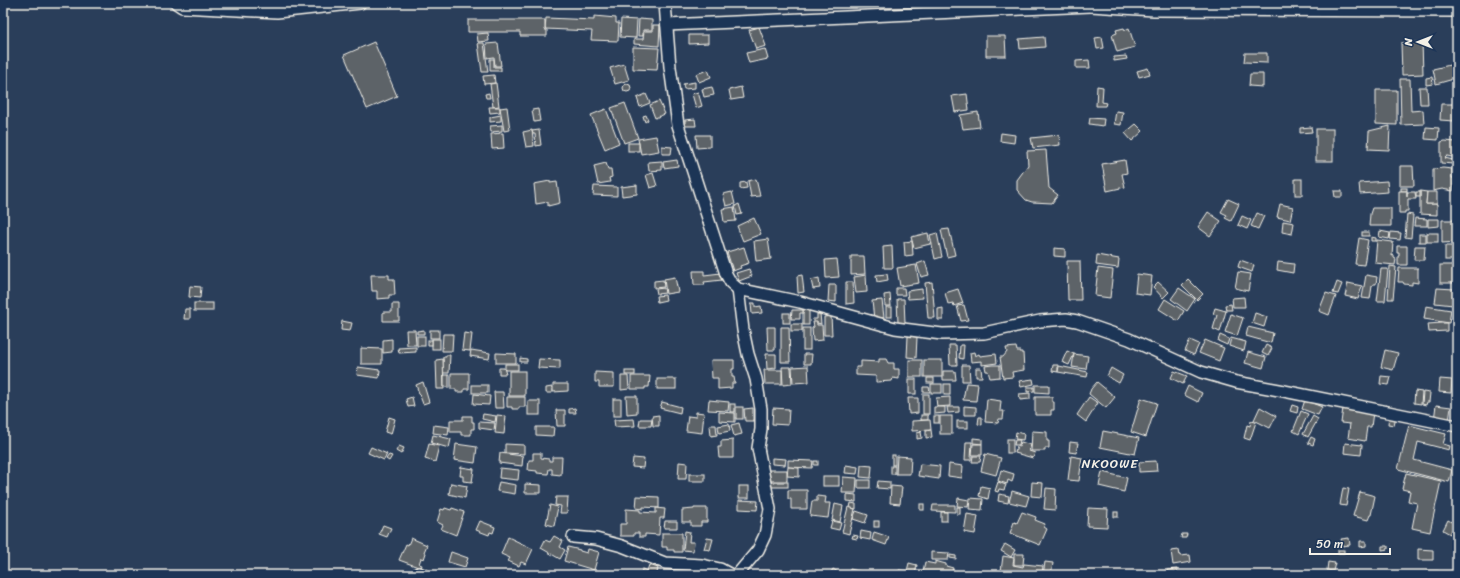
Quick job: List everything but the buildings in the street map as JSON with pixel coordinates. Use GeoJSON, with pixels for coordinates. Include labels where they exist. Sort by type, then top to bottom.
{"type":"FeatureCollection","features":[{"type":"Feature","properties":{"kind":"street"},"geometry":{"type":"LineString","coordinates":[[176,3],[182,7],[277,12],[360,3]]}},
{"type":"Feature","properties":{"kind":"street"},"geometry":{"type":"LineString","coordinates":[[665,3],[670,67],[678,125],[726,274],[731,283],[738,289],[800,302],[895,328],[942,334],[984,333],[1040,321],[1066,319],[1077,321],[1129,339],[1201,372],[1236,382],[1457,426]]}},
{"type":"Feature","properties":{"kind":"street"},"geometry":{"type":"LineString","coordinates":[[667,25],[1087,5],[1154,10],[1457,11]]}},
{"type":"Feature","properties":{"kind":"street"},"geometry":{"type":"LineString","coordinates":[[737,575],[758,550],[765,535],[770,510],[758,448],[761,429],[761,409],[756,379],[748,354],[743,330],[738,289]]}},
{"type":"Feature","properties":{"kind":"street"},"geometry":{"type":"LineString","coordinates":[[573,537],[596,539],[622,546],[665,563],[702,565],[720,569],[731,575]]}},
{"type":"Feature","properties":{"kind":"district","name":"NKOOWE"},"geometry":{"type":"Point","coordinates":[1110,463]}}]}
